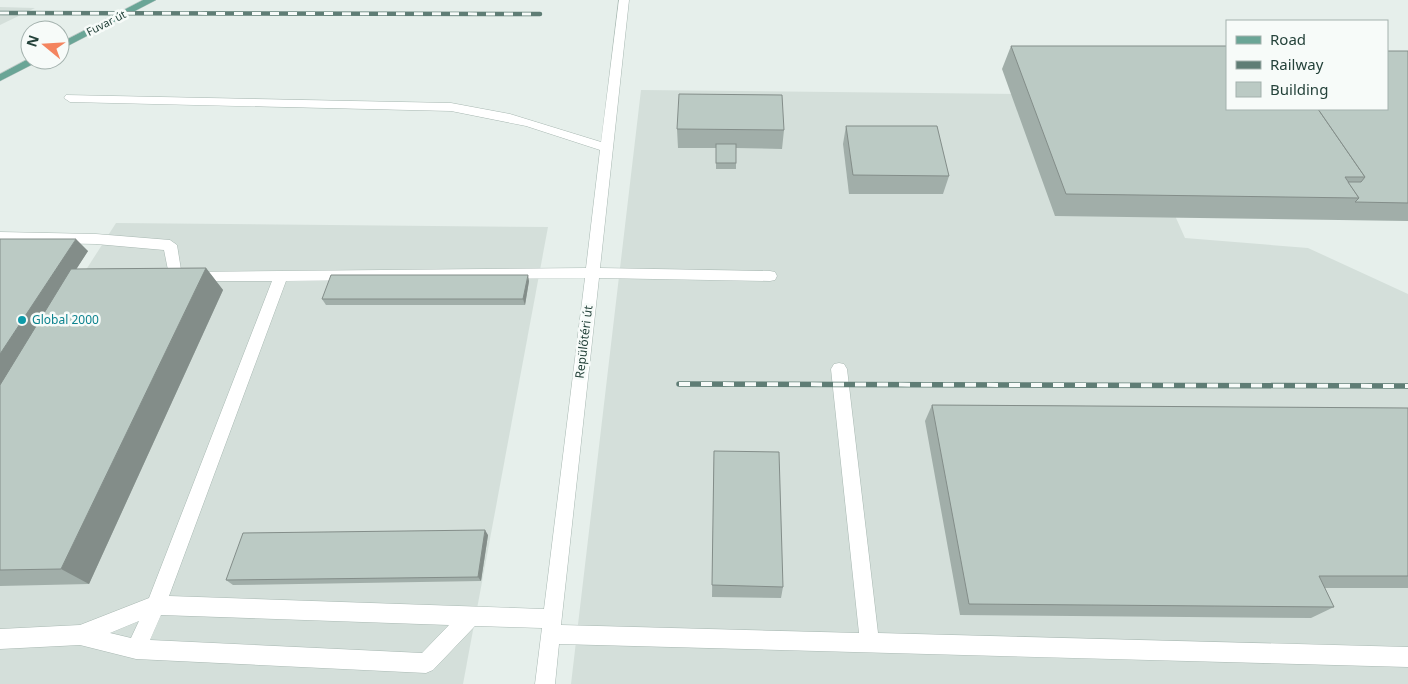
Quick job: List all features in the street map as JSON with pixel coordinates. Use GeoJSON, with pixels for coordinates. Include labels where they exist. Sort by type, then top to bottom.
{"type":"FeatureCollection","features":[{"type":"Feature","properties":{"kind":"main road","name":"Fuvar út"},"geometry":{"type":"LineString","coordinates":[[70,42],[151,0]]}},
{"type":"Feature","properties":{"kind":"main road"},"geometry":{"type":"LineString","coordinates":[[0,78],[20,68]]}},
{"type":"Feature","properties":{"kind":"street","name":"Repülőtéri út"},"geometry":{"type":"LineString","coordinates":[[546,684],[624,0]]}},
{"type":"Feature","properties":{"kind":"street"},"geometry":{"type":"LineString","coordinates":[[70,98],[450,107],[483,111],[538,124],[606,148]]}},
{"type":"Feature","properties":{"kind":"street"},"geometry":{"type":"LineString","coordinates":[[0,237],[96,238],[170,245],[174,276]]}},
{"type":"Feature","properties":{"kind":"street"},"geometry":{"type":"LineString","coordinates":[[156,276],[592,273],[770,276]]}},
{"type":"Feature","properties":{"kind":"street"},"geometry":{"type":"LineString","coordinates":[[136,649],[156,605],[281,276]]}},
{"type":"Feature","properties":{"kind":"street"},"geometry":{"type":"LineString","coordinates":[[839,369],[870,642]]}},
{"type":"Feature","properties":{"kind":"street"},"geometry":{"type":"LineString","coordinates":[[80,635],[156,605],[470,617],[552,626],[870,642],[1408,657]]}},
{"type":"Feature","properties":{"kind":"street"},"geometry":{"type":"LineString","coordinates":[[0,639],[80,635],[136,649],[426,663],[470,617]]}},
{"type":"Feature","properties":{"kind":"shaded area"},"geometry":{"type":"Polygon","coordinates":[[[0,7],[35,8],[0,25],[0,7]]]}},
{"type":"Feature","properties":{"kind":"shaded area"},"geometry":{"type":"Polygon","coordinates":[[[641,90],[1121,95],[1185,238],[1308,248],[1408,294],[1408,684],[571,684],[641,90]]]}},
{"type":"Feature","properties":{"kind":"shaded area"},"geometry":{"type":"Polygon","coordinates":[[[116,223],[548,227],[463,684],[0,684],[0,404],[116,223]]]}},
{"type":"Feature","properties":{"kind":"building"},"geometry":{"type":"Polygon","coordinates":[[[1011,46],[1226,46],[1226,110],[1319,110],[1365,177],[1345,177],[1359,198],[1066,194],[1011,46]]]}},
{"type":"Feature","properties":{"kind":"building"},"geometry":{"type":"Polygon","coordinates":[[[1388,51],[1408,51],[1408,203],[1355,202],[1359,198],[1348,182],[1361,182],[1365,177],[1319,110],[1388,110],[1388,51]]]}},
{"type":"Feature","properties":{"kind":"building"},"geometry":{"type":"Polygon","coordinates":[[[679,94],[782,95],[784,130],[677,129],[679,94]]]}},
{"type":"Feature","properties":{"kind":"building"},"geometry":{"type":"Polygon","coordinates":[[[846,126],[937,126],[949,176],[853,175],[846,126]]]}},
{"type":"Feature","properties":{"kind":"building"},"geometry":{"type":"Polygon","coordinates":[[[716,144],[736,144],[736,163],[716,163],[716,144]]]}},
{"type":"Feature","properties":{"kind":"building"},"geometry":{"type":"Polygon","coordinates":[[[0,239],[76,239],[0,354],[0,239]]]}},
{"type":"Feature","properties":{"kind":"building"},"geometry":{"type":"Polygon","coordinates":[[[206,268],[61,569],[0,570],[0,385],[71,269],[206,268]]]}},
{"type":"Feature","properties":{"kind":"building"},"geometry":{"type":"Polygon","coordinates":[[[331,275],[528,275],[523,299],[322,299],[331,275]]]}},
{"type":"Feature","properties":{"kind":"building"},"geometry":{"type":"Polygon","coordinates":[[[932,405],[1408,408],[1408,576],[1319,576],[1334,607],[969,604],[932,405]]]}},
{"type":"Feature","properties":{"kind":"building"},"geometry":{"type":"Polygon","coordinates":[[[714,451],[779,452],[783,587],[712,585],[714,451]]]}},
{"type":"Feature","properties":{"kind":"building"},"geometry":{"type":"Polygon","coordinates":[[[485,530],[478,577],[226,580],[243,533],[485,530]]]}},
{"type":"Feature","properties":{"kind":"railway"},"geometry":{"type":"LineString","coordinates":[[0,13],[540,14]]}},
{"type":"Feature","properties":{"kind":"railway"},"geometry":{"type":"LineString","coordinates":[[679,384],[1408,386]]}},
{"type":"Feature","properties":{"kind":"place","name":"Global 2000"},"geometry":{"type":"Point","coordinates":[22,320]}}]}
